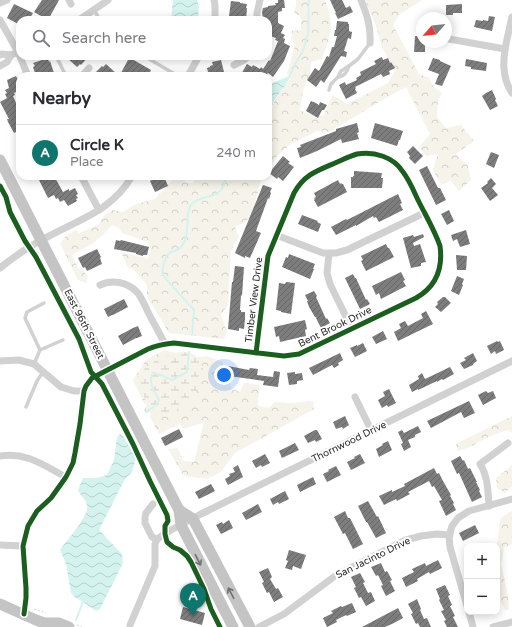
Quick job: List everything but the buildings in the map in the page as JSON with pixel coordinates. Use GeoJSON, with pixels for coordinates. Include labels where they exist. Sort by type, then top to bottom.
{"type":"FeatureCollection","features":[{"type":"Feature","properties":{"kind":"main road","name":"East 96th Street"},"geometry":{"type":"LineString","coordinates":[[0,160],[179,510],[250,627]]}},
{"type":"Feature","properties":{"kind":"main road","name":"East 96th Street"},"geometry":{"type":"LineString","coordinates":[[186,522],[213,589],[233,627]]}},
{"type":"Feature","properties":{"kind":"main road"},"geometry":{"type":"LineString","coordinates":[[213,589],[214,602],[226,627]]}},
{"type":"Feature","properties":{"kind":"main road"},"geometry":{"type":"LineString","coordinates":[[0,604],[47,625],[59,623],[69,627]]}},
{"type":"Feature","properties":{"kind":"street"},"geometry":{"type":"LineString","coordinates":[[0,4],[7,0]]}},
{"type":"Feature","properties":{"kind":"street"},"geometry":{"type":"LineString","coordinates":[[85,16],[108,0]]}},
{"type":"Feature","properties":{"kind":"street"},"geometry":{"type":"LineString","coordinates":[[214,0],[215,16]]}},
{"type":"Feature","properties":{"kind":"street"},"geometry":{"type":"LineString","coordinates":[[257,16],[260,0]]}},
{"type":"Feature","properties":{"kind":"street"},"geometry":{"type":"LineString","coordinates":[[361,0],[370,28],[370,43]]}},
{"type":"Feature","properties":{"kind":"street"},"geometry":{"type":"LineString","coordinates":[[512,17],[503,62],[506,80],[512,93]]}},
{"type":"Feature","properties":{"kind":"street"},"geometry":{"type":"LineString","coordinates":[[0,20],[16,46]]}},
{"type":"Feature","properties":{"kind":"street"},"geometry":{"type":"LineString","coordinates":[[452,40],[505,49]]}},
{"type":"Feature","properties":{"kind":"street"},"geometry":{"type":"LineString","coordinates":[[0,55],[11,55],[16,52]]}},
{"type":"Feature","properties":{"kind":"street"},"geometry":{"type":"LineString","coordinates":[[0,66],[7,62],[11,55]]}},
{"type":"Feature","properties":{"kind":"street"},"geometry":{"type":"LineString","coordinates":[[22,60],[27,72]]}},
{"type":"Feature","properties":{"kind":"street"},"geometry":{"type":"LineString","coordinates":[[190,72],[197,60]]}},
{"type":"Feature","properties":{"kind":"street"},"geometry":{"type":"LineString","coordinates":[[234,65],[244,60]]}},
{"type":"Feature","properties":{"kind":"street"},"geometry":{"type":"LineString","coordinates":[[86,72],[89,68]]}},
{"type":"Feature","properties":{"kind":"street","name":"Timber View Drive"},"geometry":{"type":"LineString","coordinates":[[256,353],[269,253],[294,193],[301,182],[308,175],[358,154],[379,154],[394,161],[404,172],[424,212]]}},
{"type":"Feature","properties":{"kind":"street"},"geometry":{"type":"LineString","coordinates":[[83,180],[99,210]]}},
{"type":"Feature","properties":{"kind":"street"},"geometry":{"type":"LineString","coordinates":[[0,268],[11,259],[41,240],[106,206],[117,196],[129,180]]}},
{"type":"Feature","properties":{"kind":"street"},"geometry":{"type":"LineString","coordinates":[[276,235],[318,252],[329,254],[339,253],[424,212]]}},
{"type":"Feature","properties":{"kind":"street","name":"Bent Brook Drive"},"geometry":{"type":"LineString","coordinates":[[84,392],[86,386],[92,378],[148,349],[165,344],[174,343],[284,356],[297,355],[422,295],[434,282],[439,270],[441,255],[440,246],[424,212]]}},
{"type":"Feature","properties":{"kind":"street"},"geometry":{"type":"LineString","coordinates":[[329,254],[328,277],[330,284],[352,329]]}},
{"type":"Feature","properties":{"kind":"street"},"geometry":{"type":"LineString","coordinates":[[100,285],[115,282],[124,284],[134,289],[140,296],[165,344]]}},
{"type":"Feature","properties":{"kind":"street"},"geometry":{"type":"LineString","coordinates":[[0,361],[18,360],[34,364],[62,387],[74,391],[84,392],[76,453],[73,463],[66,478],[51,498],[37,511],[28,526],[23,546],[26,588],[24,614]]}},
{"type":"Feature","properties":{"kind":"street","name":"Thornwood Drive"},"geometry":{"type":"LineString","coordinates":[[158,539],[186,522],[512,361]]}},
{"type":"Feature","properties":{"kind":"street"},"geometry":{"type":"LineString","coordinates":[[355,398],[371,430]]}},
{"type":"Feature","properties":{"kind":"street"},"geometry":{"type":"LineString","coordinates":[[489,506],[487,479],[480,464],[508,443]]}},
{"type":"Feature","properties":{"kind":"street"},"geometry":{"type":"LineString","coordinates":[[0,456],[11,454],[29,458],[66,478]]}},
{"type":"Feature","properties":{"kind":"street"},"geometry":{"type":"LineString","coordinates":[[464,596],[450,548],[450,535],[454,523],[463,514],[471,510],[512,499]]}},
{"type":"Feature","properties":{"kind":"street"},"geometry":{"type":"LineString","coordinates":[[130,625],[155,566],[156,544],[158,539],[152,537],[145,522],[146,513],[153,504]]}},
{"type":"Feature","properties":{"kind":"street","name":"San Jacinto Drive"},"geometry":{"type":"LineString","coordinates":[[259,627],[282,614],[335,576],[395,545],[421,536],[437,534],[450,535]]}},
{"type":"Feature","properties":{"kind":"street"},"geometry":{"type":"LineString","coordinates":[[0,545],[23,546]]}},
{"type":"Feature","properties":{"kind":"street"},"geometry":{"type":"LineString","coordinates":[[470,615],[473,627]]}},
{"type":"Feature","properties":{"kind":"street"},"geometry":{"type":"LineString","coordinates":[[493,627],[512,622]]}},
{"type":"Feature","properties":{"kind":"lane"},"geometry":{"type":"LineString","coordinates":[[94,10],[98,16]]}},
{"type":"Feature","properties":{"kind":"lane"},"geometry":{"type":"LineString","coordinates":[[329,90],[331,84],[338,77],[343,76],[347,72],[350,66],[358,59],[370,43]]}},
{"type":"Feature","properties":{"kind":"lane"},"geometry":{"type":"LineString","coordinates":[[58,60],[64,72]]}},
{"type":"Feature","properties":{"kind":"lane"},"geometry":{"type":"LineString","coordinates":[[151,60],[171,72]]}},
{"type":"Feature","properties":{"kind":"lane"},"geometry":{"type":"LineString","coordinates":[[40,350],[25,318],[27,312],[44,303]]}},
{"type":"Feature","properties":{"kind":"lane"},"geometry":{"type":"LineString","coordinates":[[34,364],[40,350],[63,340]]}},
{"type":"Feature","properties":{"kind":"lane"},"geometry":{"type":"LineString","coordinates":[[26,407],[37,381],[44,371]]}},
{"type":"Feature","properties":{"kind":"green space"},"geometry":{"type":"Polygon","coordinates":[[[296,0],[325,0],[330,14],[331,25],[329,40],[322,59],[311,62],[310,76],[304,86],[300,110],[308,114],[323,116],[333,95],[347,104],[388,83],[395,71],[382,47],[375,23],[365,0],[422,0],[399,15],[393,25],[419,74],[429,78],[433,86],[442,93],[438,101],[437,117],[446,128],[461,125],[474,141],[456,154],[468,166],[471,180],[459,191],[451,181],[441,184],[433,170],[438,154],[426,156],[419,147],[430,134],[406,87],[329,132],[317,131],[291,144],[276,157],[272,164],[272,109],[278,95],[290,79],[287,74],[295,45],[291,39],[292,31],[301,30],[301,18],[294,12],[296,0]]]}},
{"type":"Feature","properties":{"kind":"green space"},"geometry":{"type":"Polygon","coordinates":[[[173,180],[184,180],[186,183],[193,183],[194,180],[262,180],[252,216],[244,223],[235,227],[239,237],[231,250],[228,305],[221,315],[227,332],[224,339],[169,333],[147,296],[147,285],[135,271],[127,266],[121,252],[148,259],[151,249],[148,242],[122,233],[119,228],[112,225],[92,244],[72,255],[78,268],[83,270],[88,277],[86,283],[78,280],[60,243],[67,235],[76,230],[79,233],[98,225],[104,216],[112,210],[123,212],[136,204],[155,199],[173,180]]]}},
{"type":"Feature","properties":{"kind":"green space"},"geometry":{"type":"Polygon","coordinates":[[[164,350],[194,358],[207,356],[223,362],[221,376],[229,380],[231,388],[240,392],[244,383],[259,385],[258,406],[269,408],[275,402],[289,403],[313,401],[314,409],[235,453],[221,472],[207,479],[184,476],[168,449],[178,448],[183,461],[194,462],[204,422],[183,429],[180,423],[159,434],[150,417],[151,412],[144,403],[133,380],[146,360],[164,350]]]}},
{"type":"Feature","properties":{"kind":"green space"},"geometry":{"type":"Polygon","coordinates":[[[178,352],[191,353],[195,355],[200,361],[205,378],[188,402],[182,407],[174,411],[164,413],[147,413],[144,410],[147,405],[138,377],[146,367],[160,358],[178,352]]]}},
{"type":"Feature","properties":{"kind":"green space"},"geometry":{"type":"Polygon","coordinates":[[[512,416],[512,433],[507,430],[458,451],[456,444],[512,416]]]}},
{"type":"Feature","properties":{"kind":"green space"},"geometry":{"type":"Polygon","coordinates":[[[512,465],[512,486],[505,493],[497,488],[496,478],[512,465]]]}},
{"type":"Feature","properties":{"kind":"green space"},"geometry":{"type":"Polygon","coordinates":[[[512,511],[512,544],[504,548],[501,564],[508,595],[509,609],[505,611],[500,598],[500,543],[497,543],[500,519],[512,511]]]}},
{"type":"Feature","properties":{"kind":"water"},"geometry":{"type":"Polygon","coordinates":[[[172,0],[197,0],[199,7],[198,16],[171,16],[172,0]]]}},
{"type":"Feature","properties":{"kind":"water"},"geometry":{"type":"Polygon","coordinates":[[[292,71],[287,83],[272,105],[272,83],[289,76],[292,71]]]}},
{"type":"Feature","properties":{"kind":"water"},"geometry":{"type":"Polygon","coordinates":[[[120,434],[123,436],[136,458],[132,472],[125,479],[99,530],[122,554],[123,563],[100,609],[96,611],[71,593],[66,564],[60,550],[77,528],[87,509],[87,505],[78,490],[83,478],[96,478],[107,475],[114,460],[117,437],[120,434]]]}},
{"type":"Feature","properties":{"kind":"waterway"},"geometry":{"type":"LineString","coordinates":[[291,73],[303,51],[308,34],[309,0]]}},
{"type":"Feature","properties":{"kind":"waterway"},"geometry":{"type":"LineString","coordinates":[[192,335],[194,310],[166,279],[163,274],[164,265],[169,254],[178,250],[183,244],[187,234],[188,213],[191,205],[198,200],[218,193],[223,187],[226,180]]}},
{"type":"Feature","properties":{"kind":"waterway"},"geometry":{"type":"LineString","coordinates":[[146,412],[155,406],[159,400],[151,383],[151,376],[153,373],[172,380],[187,372],[189,352]]}},
{"type":"Feature","properties":{"kind":"waterway"},"geometry":{"type":"LineString","coordinates":[[76,620],[84,599]]}},
{"type":"Feature","properties":{"kind":"cycle path"},"geometry":{"type":"LineString","coordinates":[[24,614],[26,588],[23,546],[28,526],[37,511],[51,498],[66,477],[73,463],[84,391],[92,378],[148,349],[171,343],[174,343],[284,356],[299,354],[416,298],[434,282],[439,269],[441,254],[440,246],[410,183],[394,162],[377,154],[357,154],[316,171],[306,178],[298,187],[294,193],[268,256],[256,353]]}},
{"type":"Feature","properties":{"kind":"cycle path"},"geometry":{"type":"LineString","coordinates":[[0,186],[6,197],[10,212],[25,241],[36,257],[79,339],[91,372],[102,384],[167,515],[168,521],[165,526],[167,542],[180,550],[191,562],[220,627]]}},
{"type":"Feature","properties":{"kind":"place","name":"Circle K"},"geometry":{"type":"Point","coordinates":[193,616]}}]}
